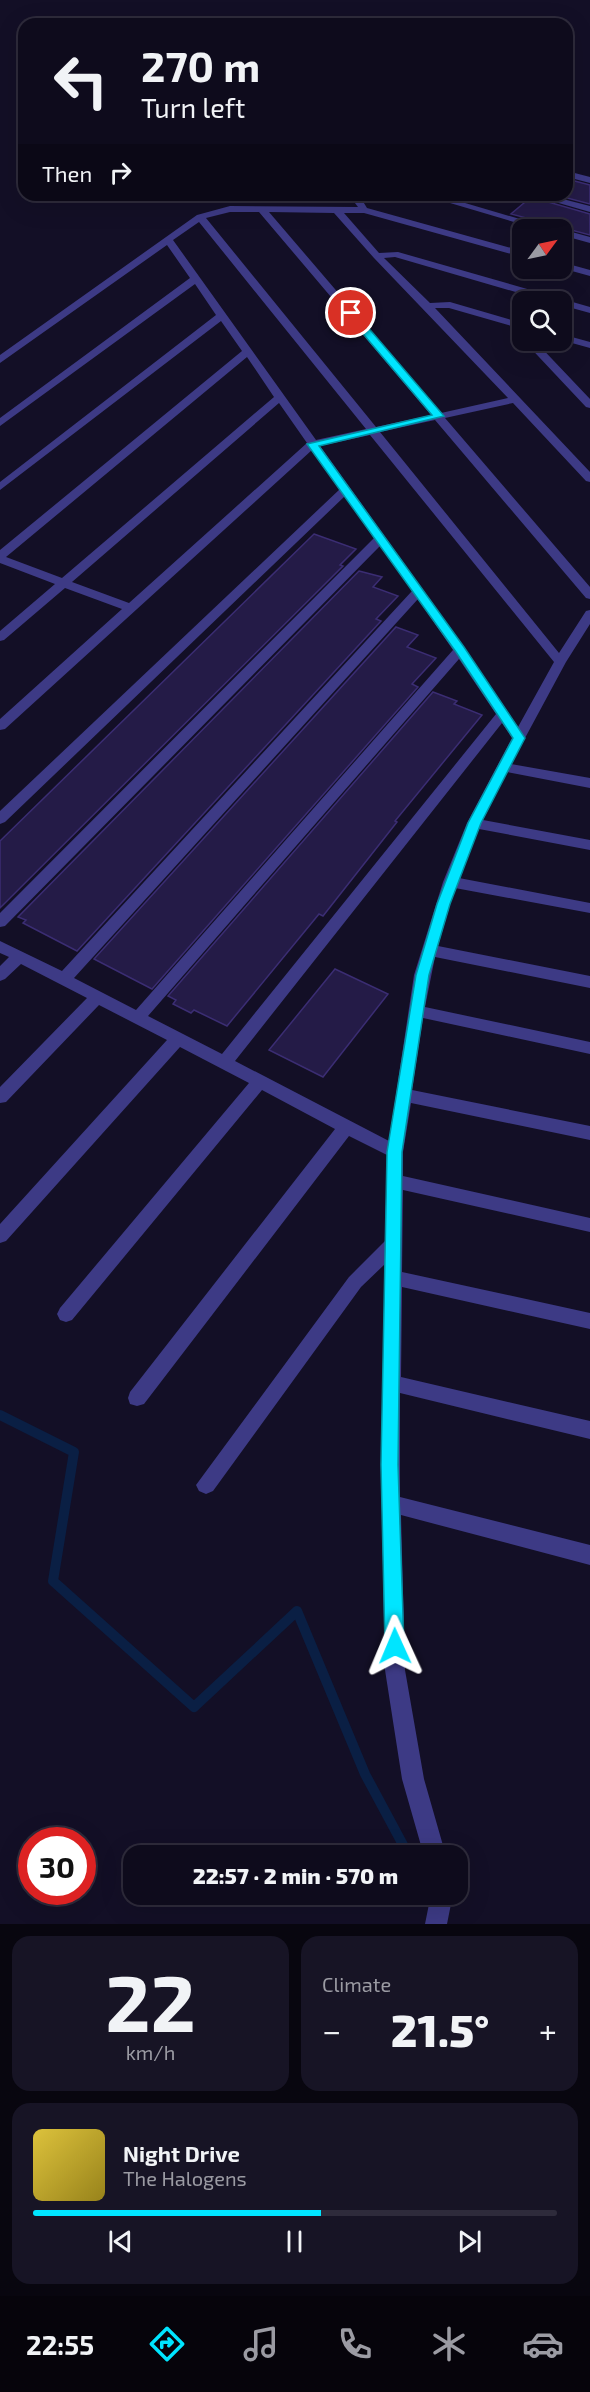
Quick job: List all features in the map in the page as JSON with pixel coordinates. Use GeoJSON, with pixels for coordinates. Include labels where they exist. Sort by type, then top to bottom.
{"type":"FeatureCollection","features":[{"type":"Feature","properties":{"kind":"street"},"geometry":{"type":"LineString","coordinates":[[573,176],[590,180]]}},
{"type":"Feature","properties":{"kind":"street"},"geometry":{"type":"LineString","coordinates":[[358,201],[364,210]]}},
{"type":"Feature","properties":{"kind":"street"},"geometry":{"type":"LineString","coordinates":[[449,201],[514,219]]}},
{"type":"Feature","properties":{"kind":"street"},"geometry":{"type":"LineString","coordinates":[[559,201],[590,209]]}},
{"type":"Feature","properties":{"kind":"street"},"geometry":{"type":"LineString","coordinates":[[0,360],[169,241],[192,221],[230,209],[364,210],[512,251]]}},
{"type":"Feature","properties":{"kind":"street"},"geometry":{"type":"LineString","coordinates":[[262,210],[590,595]]}},
{"type":"Feature","properties":{"kind":"street"},"geometry":{"type":"LineString","coordinates":[[337,210],[377,256],[590,479]]}},
{"type":"Feature","properties":{"kind":"street"},"geometry":{"type":"LineString","coordinates":[[201,217],[560,662]]}},
{"type":"Feature","properties":{"kind":"street"},"geometry":{"type":"LineString","coordinates":[[572,235],[590,240]]}},
{"type":"Feature","properties":{"kind":"street"},"geometry":{"type":"LineString","coordinates":[[169,241],[460,650],[519,738]]}},
{"type":"Feature","properties":{"kind":"street"},"geometry":{"type":"LineString","coordinates":[[377,256],[395,254],[590,310]]}},
{"type":"Feature","properties":{"kind":"street"},"geometry":{"type":"LineString","coordinates":[[572,268],[590,273]]}},
{"type":"Feature","properties":{"kind":"street"},"geometry":{"type":"LineString","coordinates":[[0,423],[195,279]]}},
{"type":"Feature","properties":{"kind":"street"},"geometry":{"type":"LineString","coordinates":[[428,307],[439,304],[450,305],[511,322]]}},
{"type":"Feature","properties":{"kind":"street"},"geometry":{"type":"LineString","coordinates":[[0,487],[221,316]]}},
{"type":"Feature","properties":{"kind":"street"},"geometry":{"type":"LineString","coordinates":[[572,340],[590,345]]}},
{"type":"Feature","properties":{"kind":"street"},"geometry":{"type":"LineString","coordinates":[[538,351],[590,405]]}},
{"type":"Feature","properties":{"kind":"street"},"geometry":{"type":"LineString","coordinates":[[130,608],[0,557],[247,352]]}},
{"type":"Feature","properties":{"kind":"street"},"geometry":{"type":"LineString","coordinates":[[0,637],[279,398]]}},
{"type":"Feature","properties":{"kind":"street"},"geometry":{"type":"LineString","coordinates":[[0,726],[312,444],[514,400]]}},
{"type":"Feature","properties":{"kind":"street"},"geometry":{"type":"LineString","coordinates":[[0,819],[345,490]]}},
{"type":"Feature","properties":{"kind":"street"},"geometry":{"type":"LineString","coordinates":[[0,922],[380,539]]}},
{"type":"Feature","properties":{"kind":"street"},"geometry":{"type":"LineString","coordinates":[[64,979],[418,592]]}},
{"type":"Feature","properties":{"kind":"street"},"geometry":{"type":"LineString","coordinates":[[432,1845],[413,1779],[395,1670],[390,1465],[395,1152],[422,975],[450,882],[474,823],[503,767],[560,662],[590,614]]}},
{"type":"Feature","properties":{"kind":"street"},"geometry":{"type":"LineString","coordinates":[[138,1018],[460,650]]}},
{"type":"Feature","properties":{"kind":"street"},"geometry":{"type":"LineString","coordinates":[[224,1063],[502,715]]}},
{"type":"Feature","properties":{"kind":"street"},"geometry":{"type":"LineString","coordinates":[[503,767],[590,783]]}},
{"type":"Feature","properties":{"kind":"street"},"geometry":{"type":"LineString","coordinates":[[474,823],[590,844]]}},
{"type":"Feature","properties":{"kind":"street"},"geometry":{"type":"LineString","coordinates":[[450,882],[590,908]]}},
{"type":"Feature","properties":{"kind":"street"},"geometry":{"type":"LineString","coordinates":[[0,946],[395,1152]]}},
{"type":"Feature","properties":{"kind":"street"},"geometry":{"type":"LineString","coordinates":[[430,950],[590,982]]}},
{"type":"Feature","properties":{"kind":"street"},"geometry":{"type":"LineString","coordinates":[[0,975],[20,956]]}},
{"type":"Feature","properties":{"kind":"street"},"geometry":{"type":"LineString","coordinates":[[0,1097],[98,996]]}},
{"type":"Feature","properties":{"kind":"street"},"geometry":{"type":"LineString","coordinates":[[417,1011],[590,1048]]}},
{"type":"Feature","properties":{"kind":"street"},"geometry":{"type":"LineString","coordinates":[[0,1236],[178,1039]]}},
{"type":"Feature","properties":{"kind":"street"},"geometry":{"type":"LineString","coordinates":[[66,1314],[260,1081]]}},
{"type":"Feature","properties":{"kind":"street"},"geometry":{"type":"LineString","coordinates":[[404,1095],[590,1133]]}},
{"type":"Feature","properties":{"kind":"street"},"geometry":{"type":"LineString","coordinates":[[137,1398],[346,1127]]}},
{"type":"Feature","properties":{"kind":"street"},"geometry":{"type":"LineString","coordinates":[[394,1181],[590,1225]]}},
{"type":"Feature","properties":{"kind":"street"},"geometry":{"type":"LineString","coordinates":[[206,1485],[355,1282],[393,1244]]}},
{"type":"Feature","properties":{"kind":"street"},"geometry":{"type":"LineString","coordinates":[[393,1278],[590,1321]]}},
{"type":"Feature","properties":{"kind":"street"},"geometry":{"type":"LineString","coordinates":[[391,1383],[590,1430]]}},
{"type":"Feature","properties":{"kind":"street"},"geometry":{"type":"LineString","coordinates":[[392,1504],[590,1555]]}},
{"type":"Feature","properties":{"kind":"street"},"geometry":{"type":"LineString","coordinates":[[436,1924],[440,1905]]}},
{"type":"Feature","properties":{"kind":"building"},"geometry":{"type":"Polygon","coordinates":[[[573,181],[590,185],[590,204],[573,200],[573,181]]]}},
{"type":"Feature","properties":{"kind":"building"},"geometry":{"type":"Polygon","coordinates":[[[526,201],[545,201],[590,214],[590,235],[572,230],[572,219],[530,219],[511,214],[526,201]]]}},
{"type":"Feature","properties":{"kind":"building"},"geometry":{"type":"Polygon","coordinates":[[[314,534],[356,549],[340,565],[343,566],[0,908],[0,841],[314,534]]]}},
{"type":"Feature","properties":{"kind":"building"},"geometry":{"type":"Polygon","coordinates":[[[359,571],[382,577],[373,587],[398,596],[376,619],[381,621],[77,951],[23,923],[26,920],[18,917],[359,571]]]}},
{"type":"Feature","properties":{"kind":"building"},"geometry":{"type":"Polygon","coordinates":[[[396,627],[418,635],[407,647],[436,658],[412,684],[418,687],[152,989],[94,959],[396,627]]]}},
{"type":"Feature","properties":{"kind":"building"},"geometry":{"type":"Polygon","coordinates":[[[433,692],[457,701],[454,704],[482,715],[395,821],[397,822],[323,916],[319,914],[227,1026],[194,1010],[191,1013],[173,1004],[176,1000],[168,996],[433,692]]]}},
{"type":"Feature","properties":{"kind":"building"},"geometry":{"type":"Polygon","coordinates":[[[335,969],[388,994],[323,1077],[269,1050],[335,969]]]}},
{"type":"Feature","properties":{"kind":"waterway"},"geometry":{"type":"LineString","coordinates":[[0,1415],[74,1452],[53,1581],[194,1707],[297,1611],[365,1774],[403,1845]]}},
{"type":"Feature","properties":{"kind":"route"},"geometry":{"type":"LineString","coordinates":[[351,313],[439,416],[312,444],[460,650],[519,738],[474,823],[450,882],[422,975],[395,1152],[390,1465],[395,1646]]}}]}
